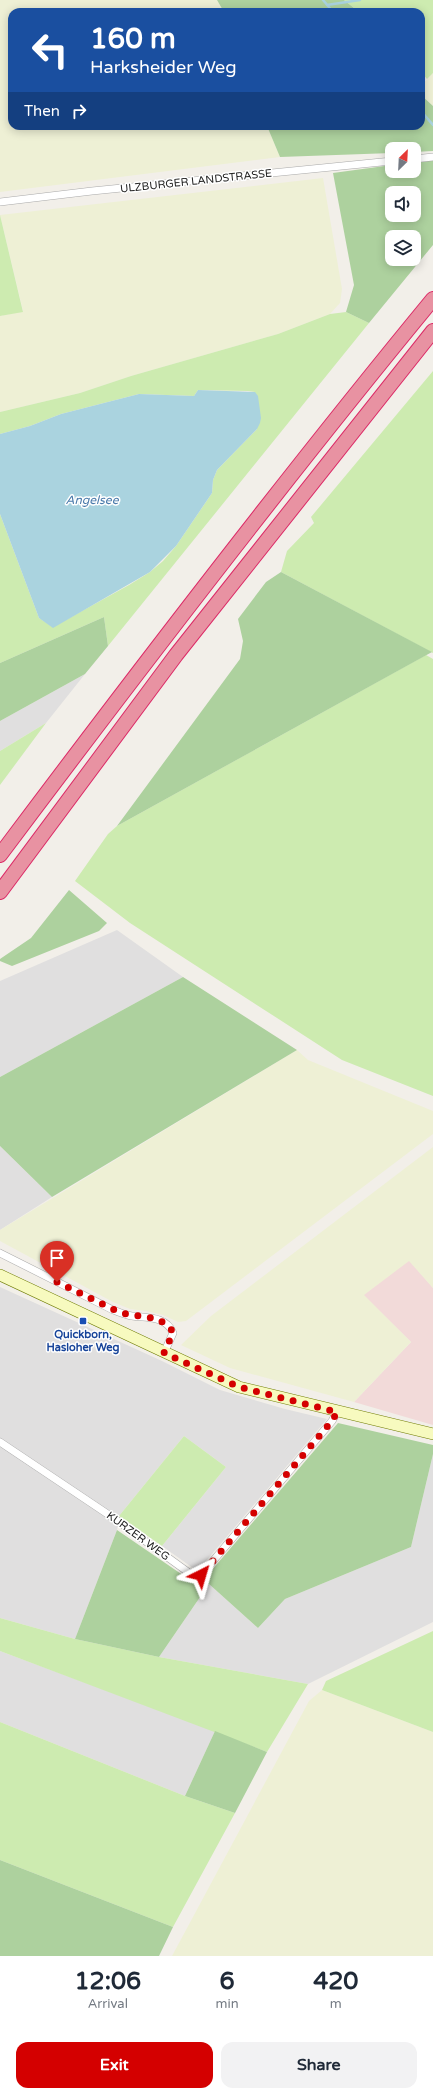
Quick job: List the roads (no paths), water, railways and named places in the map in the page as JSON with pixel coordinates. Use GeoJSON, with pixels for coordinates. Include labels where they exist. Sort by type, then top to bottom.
{"type":"FeatureCollection","features":[{"type":"Feature","properties":{"kind":"highway"},"geometry":{"type":"LineString","coordinates":[[0,856],[154,649],[230,551],[433,299]]}},
{"type":"Feature","properties":{"kind":"highway"},"geometry":{"type":"LineString","coordinates":[[0,892],[176,655],[433,332]]}},
{"type":"Feature","properties":{"kind":"main road"},"geometry":{"type":"LineString","coordinates":[[0,1275],[239,1387],[337,1412],[433,1434]]}},
{"type":"Feature","properties":{"kind":"street"},"geometry":{"type":"LineString","coordinates":[[421,158],[433,156]]}},
{"type":"Feature","properties":{"kind":"street","name":"ULZBURGER LANDSTRASSE"},"geometry":{"type":"LineString","coordinates":[[0,202],[92,191],[385,162]]}},
{"type":"Feature","properties":{"kind":"street"},"geometry":{"type":"LineString","coordinates":[[0,1253],[113,1310],[130,1316],[158,1319],[164,1322],[170,1327],[173,1333],[164,1353]]}},
{"type":"Feature","properties":{"kind":"street","name":"KURZER WEG"},"geometry":{"type":"LineString","coordinates":[[0,1442],[115,1519],[192,1575],[201,1575],[332,1421],[337,1412]]}},
{"type":"Feature","properties":{"kind":"water","name":"Angelsee"},"geometry":{"type":"Polygon","coordinates":[[[198,390],[255,392],[258,396],[261,418],[257,429],[217,470],[213,480],[212,493],[176,546],[150,572],[53,628],[39,618],[0,514],[0,434],[30,426],[61,414],[139,394],[194,396],[198,390]]]}},
{"type":"Feature","properties":{"kind":"waterway"},"geometry":{"type":"LineString","coordinates":[[323,0],[330,8]]}},
{"type":"Feature","properties":{"kind":"waterway"},"geometry":{"type":"LineString","coordinates":[[327,5],[360,0]]}},
{"type":"Feature","properties":{"kind":"waterway"},"geometry":{"type":"LineString","coordinates":[[425,116],[433,125]]}},
{"type":"Feature","properties":{"kind":"place","name":"Quickborn, Hasloher Weg"},"geometry":{"type":"Point","coordinates":[83,1321]}}]}
